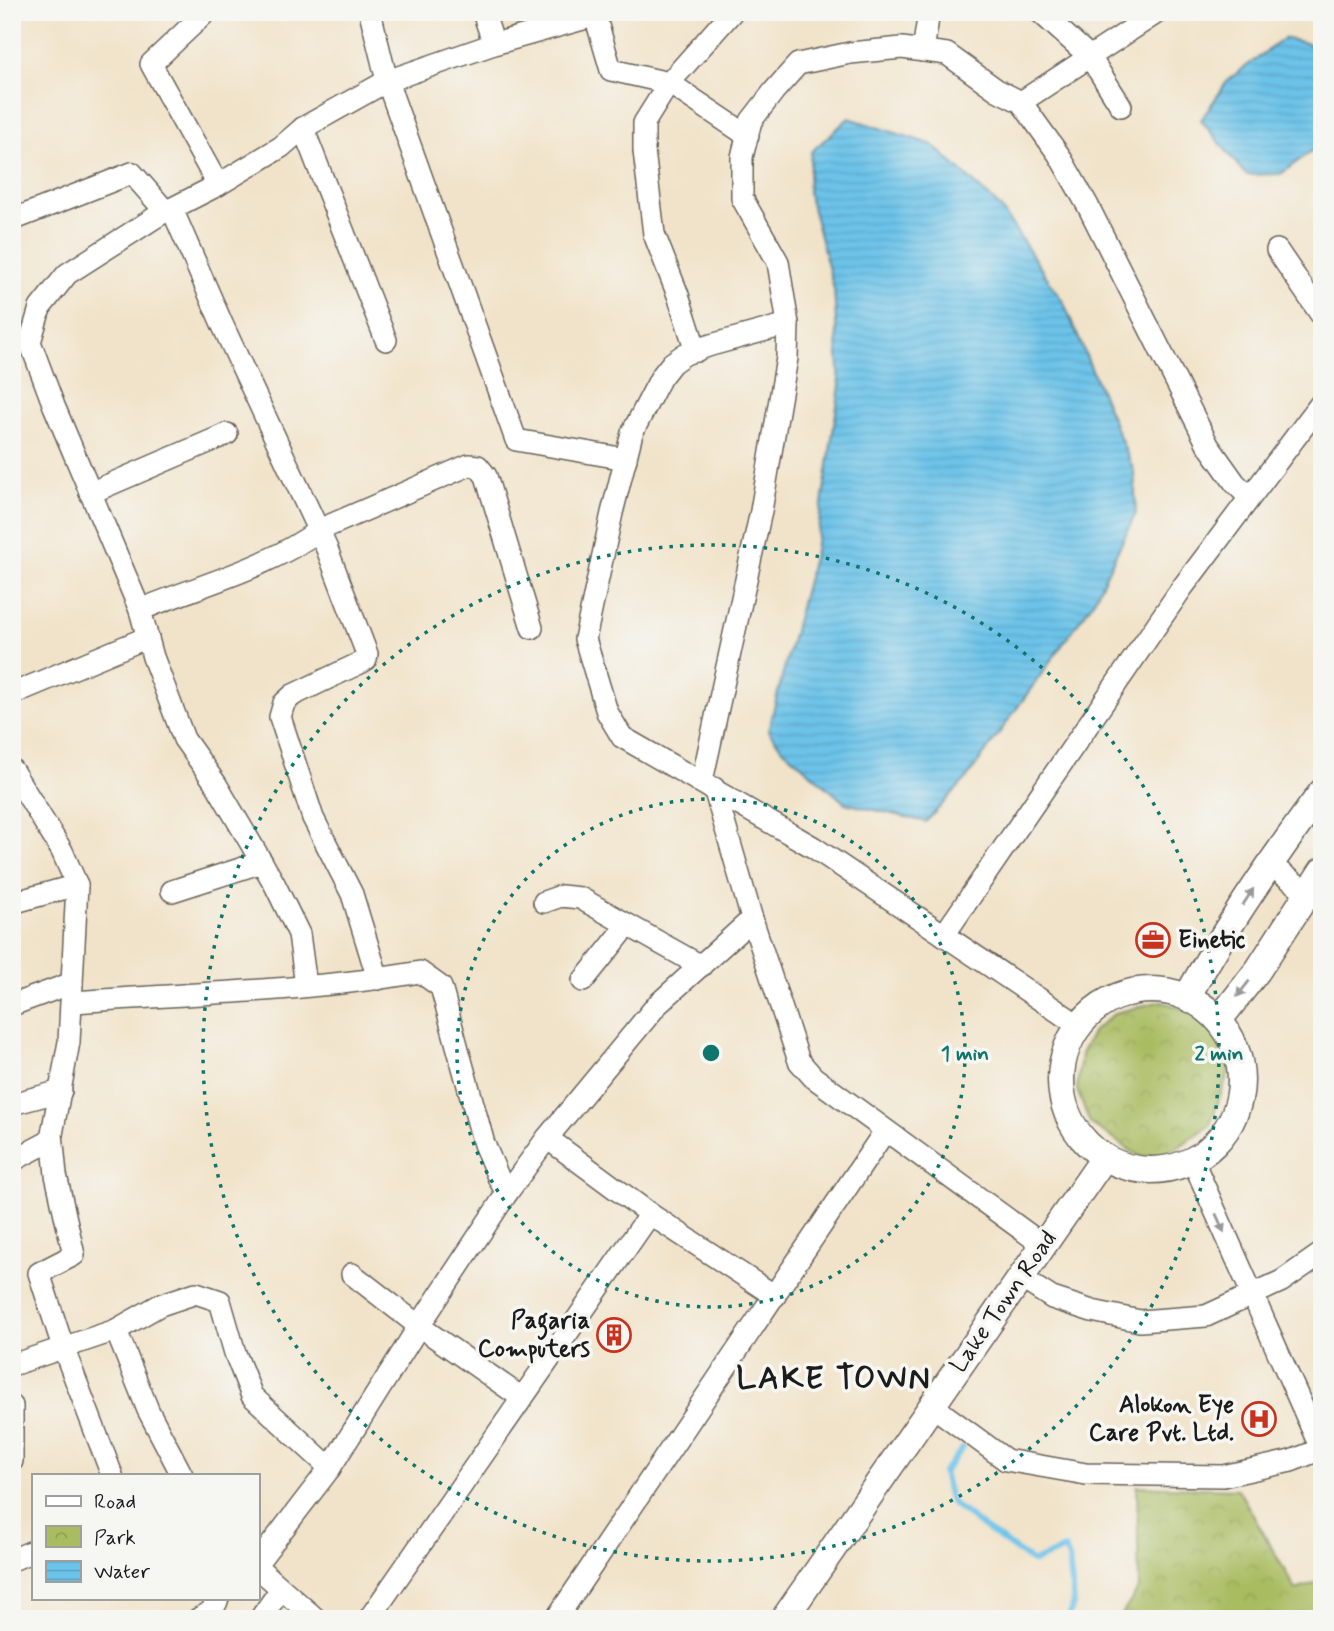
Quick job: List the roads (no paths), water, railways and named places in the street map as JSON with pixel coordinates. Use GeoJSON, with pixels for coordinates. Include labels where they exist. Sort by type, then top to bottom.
{"type":"FeatureCollection","features":[{"type":"Feature","properties":{"kind":"street"},"geometry":{"type":"LineString","coordinates":[[206,12],[151,64],[218,185]]}},
{"type":"Feature","properties":{"kind":"street"},"geometry":{"type":"LineString","coordinates":[[370,12],[387,81],[516,440],[626,459]]}},
{"type":"Feature","properties":{"kind":"street"},"geometry":{"type":"LineString","coordinates":[[483,12],[494,44]]}},
{"type":"Feature","properties":{"kind":"street"},"geometry":{"type":"LineString","coordinates":[[696,351],[654,234],[644,151],[644,123],[669,83],[732,12]]}},
{"type":"Feature","properties":{"kind":"street"},"geometry":{"type":"LineString","coordinates":[[923,51],[929,12]]}},
{"type":"Feature","properties":{"kind":"street"},"geometry":{"type":"LineString","coordinates":[[1040,12],[1090,57],[1121,106]]}},
{"type":"Feature","properties":{"kind":"street"},"geometry":{"type":"LineString","coordinates":[[1021,102],[1158,12]]}},
{"type":"Feature","properties":{"kind":"street"},"geometry":{"type":"LineString","coordinates":[[306,986],[299,934],[262,862],[216,784],[184,739],[140,610],[90,493],[21,346],[40,308],[67,274],[109,246],[218,185],[281,147],[303,128],[387,81],[494,44],[594,14],[611,70],[669,83],[748,136]]}},
{"type":"Feature","properties":{"kind":"street"},"geometry":{"type":"LineString","coordinates":[[1043,1245],[813,1077],[799,1061],[708,784],[788,358],[788,324],[778,262],[742,198],[742,157],[751,121],[798,64],[850,53],[902,48],[947,54],[997,90],[1021,102],[1059,155],[1088,206],[1208,445],[1235,483],[1249,497]]}},
{"type":"Feature","properties":{"kind":"street"},"geometry":{"type":"LineString","coordinates":[[303,128],[386,340]]}},
{"type":"Feature","properties":{"kind":"street"},"geometry":{"type":"LineString","coordinates":[[12,220],[132,173],[169,211],[319,530],[367,654],[366,659],[293,695],[284,703],[280,717],[313,818],[352,894],[378,979]]}},
{"type":"Feature","properties":{"kind":"street"},"geometry":{"type":"LineString","coordinates":[[1277,250],[1322,316]]}},
{"type":"Feature","properties":{"kind":"street"},"geometry":{"type":"LineString","coordinates":[[788,324],[696,351],[672,363],[660,377],[632,433],[585,639],[607,712],[622,737],[708,784],[813,847],[1078,1025]]}},
{"type":"Feature","properties":{"kind":"street"},"geometry":{"type":"LineString","coordinates":[[944,935],[1182,588],[1322,402]]}},
{"type":"Feature","properties":{"kind":"street"},"geometry":{"type":"LineString","coordinates":[[90,493],[227,434]]}},
{"type":"Feature","properties":{"kind":"street"},"geometry":{"type":"LineString","coordinates":[[140,610],[247,568],[306,540],[319,530],[469,465],[478,466],[486,476],[532,628]]}},
{"type":"Feature","properties":{"kind":"street"},"geometry":{"type":"LineString","coordinates":[[12,694],[148,637]]}},
{"type":"Feature","properties":{"kind":"street"},"geometry":{"type":"LineString","coordinates":[[16,781],[62,851],[76,886],[69,1042],[52,1140],[56,1175],[74,1255],[39,1273],[63,1347],[112,1474]]}},
{"type":"Feature","properties":{"kind":"street"},"geometry":{"type":"LineString","coordinates":[[1187,997],[1209,957],[1269,864],[1322,792]]}},
{"type":"Feature","properties":{"kind":"street"},"geometry":{"type":"LineString","coordinates":[[172,891],[262,862]]}},
{"type":"Feature","properties":{"kind":"street"},"geometry":{"type":"LineString","coordinates":[[1219,1020],[1317,887],[1269,864]]}},
{"type":"Feature","properties":{"kind":"street"},"geometry":{"type":"LineString","coordinates":[[12,903],[76,886]]}},
{"type":"Feature","properties":{"kind":"street"},"geometry":{"type":"LineString","coordinates":[[544,902],[561,896],[580,898],[701,966]]}},
{"type":"Feature","properties":{"kind":"street"},"geometry":{"type":"LineString","coordinates":[[259,1562],[330,1468],[419,1326],[507,1193],[547,1138],[657,1005],[752,919]]}},
{"type":"Feature","properties":{"kind":"street"},"geometry":{"type":"LineString","coordinates":[[583,981],[628,925]]}},
{"type":"Feature","properties":{"kind":"street"},"geometry":{"type":"LineString","coordinates":[[12,1005],[72,993],[306,986],[420,972],[441,987],[484,1144],[507,1193]]}},
{"type":"Feature","properties":{"kind":"street"},"geometry":{"type":"LineString","coordinates":[[1140,990],[1164,990],[1187,997],[1204,1006],[1219,1020],[1236,1048],[1242,1080],[1236,1113],[1219,1141],[1192,1161],[1163,1170],[1133,1169],[1104,1158],[1085,1142],[1070,1121],[1062,1097],[1060,1071],[1066,1046],[1078,1025],[1095,1007],[1116,995],[1140,990]]}},
{"type":"Feature","properties":{"kind":"street"},"geometry":{"type":"LineString","coordinates":[[12,1104],[61,1091]]}},
{"type":"Feature","properties":{"kind":"street"},"geometry":{"type":"LineString","coordinates":[[556,1619],[886,1131]]}},
{"type":"Feature","properties":{"kind":"street"},"geometry":{"type":"LineString","coordinates":[[547,1138],[650,1214],[775,1296]]}},
{"type":"Feature","properties":{"kind":"street"},"geometry":{"type":"LineString","coordinates":[[12,1161],[52,1140]]}},
{"type":"Feature","properties":{"kind":"street","name":"Lake Town Road"},"geometry":{"type":"LineString","coordinates":[[784,1619],[1104,1158]]}},
{"type":"Feature","properties":{"kind":"street"},"geometry":{"type":"LineString","coordinates":[[931,1405],[1006,1460],[1086,1474],[1223,1476],[1291,1461],[1322,1450],[1192,1161]]}},
{"type":"Feature","properties":{"kind":"street"},"geometry":{"type":"LineString","coordinates":[[369,1619],[650,1214]]}},
{"type":"Feature","properties":{"kind":"street"},"geometry":{"type":"LineString","coordinates":[[1021,1278],[1052,1298],[1092,1311],[1140,1321],[1206,1316],[1282,1281],[1322,1253]]}},
{"type":"Feature","properties":{"kind":"street"},"geometry":{"type":"LineString","coordinates":[[352,1273],[419,1326],[522,1398]]}},
{"type":"Feature","properties":{"kind":"street"},"geometry":{"type":"LineString","coordinates":[[12,1365],[116,1330],[160,1306],[196,1293],[220,1301],[235,1353],[252,1396],[330,1468]]}},
{"type":"Feature","properties":{"kind":"street"},"geometry":{"type":"LineString","coordinates":[[116,1330],[148,1410],[181,1474]]}},
{"type":"Feature","properties":{"kind":"street"},"geometry":{"type":"LineString","coordinates":[[12,1406],[12,1461]]}},
{"type":"Feature","properties":{"kind":"street"},"geometry":{"type":"LineString","coordinates":[[12,1560],[32,1551]]}},
{"type":"Feature","properties":{"kind":"street"},"geometry":{"type":"LineString","coordinates":[[259,1567],[316,1619]]}},
{"type":"Feature","properties":{"kind":"street"},"geometry":{"type":"LineString","coordinates":[[260,1619],[281,1588]]}},
{"type":"Feature","properties":{"kind":"street"},"geometry":{"type":"LineString","coordinates":[[198,1619],[215,1606],[217,1600]]}},
{"type":"Feature","properties":{"kind":"street"},"geometry":{"type":"LineString","coordinates":[[218,1619],[232,1600]]}},
{"type":"Feature","properties":{"kind":"water"},"geometry":{"type":"Polygon","coordinates":[[[1284,38],[1310,44],[1322,62],[1322,143],[1281,174],[1246,175],[1201,120],[1228,80],[1284,38]]]}},
{"type":"Feature","properties":{"kind":"water"},"geometry":{"type":"Polygon","coordinates":[[[849,118],[933,145],[1000,207],[1064,303],[1134,471],[1136,513],[1093,602],[967,778],[926,822],[845,803],[783,749],[768,731],[815,550],[840,386],[834,289],[808,192],[811,152],[849,118]]]}},
{"type":"Feature","properties":{"kind":"waterway"},"geometry":{"type":"LineString","coordinates":[[963,1448],[943,1473],[951,1502],[1033,1562],[1065,1549],[1069,1558],[1074,1603],[1067,1619]]}},
{"type":"Feature","properties":{"kind":"place","name":"Einetic"},"geometry":{"type":"Point","coordinates":[1153,940]}},
{"type":"Feature","properties":{"kind":"place","name":"Pagaria Computers"},"geometry":{"type":"Point","coordinates":[614,1335]}},
{"type":"Feature","properties":{"kind":"place","name":"Alokon Eye Care Pvt. Ltd."},"geometry":{"type":"Point","coordinates":[1259,1419]}},
{"type":"Feature","properties":{"kind":"district","name":"LAKE TOWN"},"geometry":{"type":"Point","coordinates":[834,1379]}}]}
